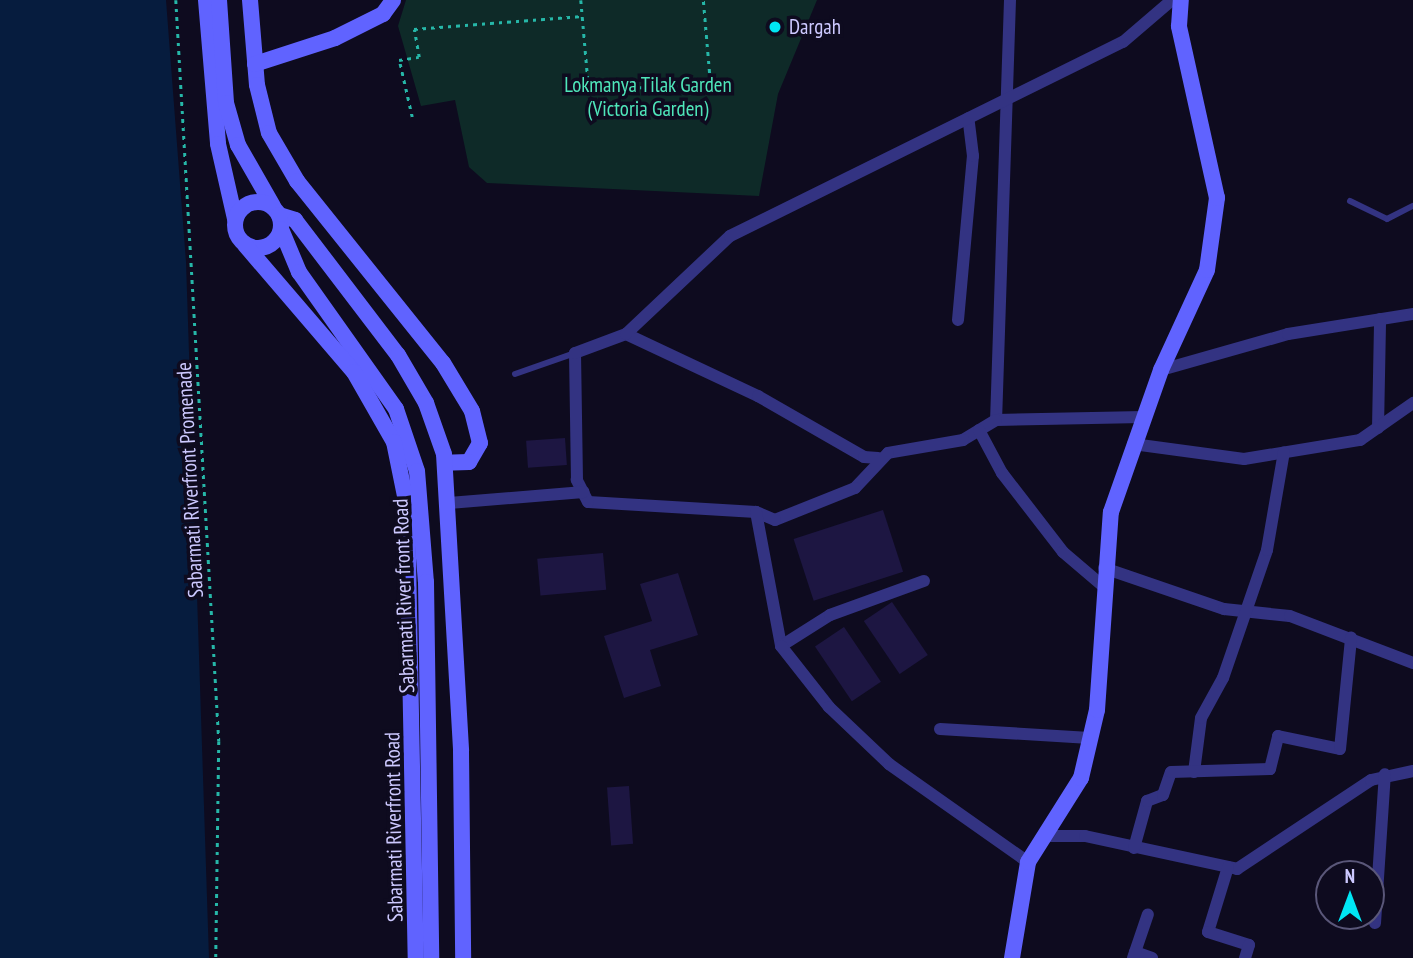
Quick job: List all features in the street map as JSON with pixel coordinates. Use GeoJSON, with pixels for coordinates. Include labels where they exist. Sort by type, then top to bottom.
{"type":"FeatureCollection","features":[{"type":"Feature","properties":{"kind":"main road"},"geometry":{"type":"LineString","coordinates":[[206,0],[218,144],[235,219],[245,245],[267,247],[278,216]]}},
{"type":"Feature","properties":{"kind":"main road","name":"Sabarmati River front Road"},"geometry":{"type":"LineString","coordinates":[[219,0],[226,103],[238,145],[278,216],[299,272],[396,409],[417,471],[426,582],[431,958]]}},
{"type":"Feature","properties":{"kind":"main road"},"geometry":{"type":"LineString","coordinates":[[250,0],[255,64],[270,133],[297,181],[443,363],[471,411],[480,443],[469,462],[444,463]]}},
{"type":"Feature","properties":{"kind":"main road"},"geometry":{"type":"LineString","coordinates":[[255,64],[335,38],[383,14],[393,0]]}},
{"type":"Feature","properties":{"kind":"main road"},"geometry":{"type":"LineString","coordinates":[[1012,958],[1028,862],[1082,778],[1090,738],[1111,512],[1161,370],[1207,270],[1217,198],[1179,26],[1181,0]]}},
{"type":"Feature","properties":{"kind":"main road"},"geometry":{"type":"LineString","coordinates":[[235,219],[250,202],[278,216],[295,220],[398,355],[426,403],[444,463],[449,503],[463,958]]}},
{"type":"Feature","properties":{"kind":"main road","name":"Sabarmati Riverfront Road"},"geometry":{"type":"LineString","coordinates":[[245,245],[290,290],[354,372],[394,442],[407,506],[416,958]]}},
{"type":"Feature","properties":{"kind":"street"},"geometry":{"type":"LineString","coordinates":[[996,420],[994,350],[1012,97],[1010,0]]}},
{"type":"Feature","properties":{"kind":"street"},"geometry":{"type":"LineString","coordinates":[[878,458],[855,488],[775,520],[756,512],[589,502],[578,480],[575,353],[626,334],[730,236],[1124,42],[1172,0]]}},
{"type":"Feature","properties":{"kind":"street"},"geometry":{"type":"LineString","coordinates":[[958,320],[973,156],[968,118]]}},
{"type":"Feature","properties":{"kind":"street"},"geometry":{"type":"LineString","coordinates":[[1161,370],[1288,334],[1413,314]]}},
{"type":"Feature","properties":{"kind":"street"},"geometry":{"type":"LineString","coordinates":[[1378,428],[1380,319]]}},
{"type":"Feature","properties":{"kind":"street"},"geometry":{"type":"LineString","coordinates":[[626,334],[758,396],[864,457],[878,458],[963,440],[996,420],[1143,417]]}},
{"type":"Feature","properties":{"kind":"street"},"geometry":{"type":"LineString","coordinates":[[1133,444],[1244,459],[1360,440],[1413,403]]}},
{"type":"Feature","properties":{"kind":"street"},"geometry":{"type":"LineString","coordinates":[[979,430],[1002,473],[1063,552],[1103,586]]}},
{"type":"Feature","properties":{"kind":"street"},"geometry":{"type":"LineString","coordinates":[[1194,772],[1201,718],[1223,678],[1242,610],[1267,550],[1284,452]]}},
{"type":"Feature","properties":{"kind":"street"},"geometry":{"type":"LineString","coordinates":[[449,503],[584,492]]}},
{"type":"Feature","properties":{"kind":"street"},"geometry":{"type":"LineString","coordinates":[[756,512],[781,646],[829,707],[889,764],[1028,862]]}},
{"type":"Feature","properties":{"kind":"street"},"geometry":{"type":"LineString","coordinates":[[1104,568],[1189,599],[1290,616],[1413,663]]}},
{"type":"Feature","properties":{"kind":"street"},"geometry":{"type":"LineString","coordinates":[[781,646],[830,615],[924,581]]}},
{"type":"Feature","properties":{"kind":"street"},"geometry":{"type":"LineString","coordinates":[[1134,848],[1147,801],[1163,795],[1171,772],[1270,769],[1278,736],[1339,749],[1351,638]]}},
{"type":"Feature","properties":{"kind":"street"},"geometry":{"type":"LineString","coordinates":[[940,729],[1090,738]]}},
{"type":"Feature","properties":{"kind":"street"},"geometry":{"type":"LineString","coordinates":[[1046,836],[1085,836],[1237,869],[1385,774],[1413,771]]}},
{"type":"Feature","properties":{"kind":"street"},"geometry":{"type":"LineString","coordinates":[[1379,860],[1385,774]]}},
{"type":"Feature","properties":{"kind":"street"},"geometry":{"type":"LineString","coordinates":[[1228,867],[1208,932],[1249,946],[1245,958]]}},
{"type":"Feature","properties":{"kind":"street"},"geometry":{"type":"LineString","coordinates":[[1148,914],[1134,955],[1152,958]]}},
{"type":"Feature","properties":{"kind":"lane"},"geometry":{"type":"LineString","coordinates":[[1350,201],[1387,219],[1413,206]]}},
{"type":"Feature","properties":{"kind":"lane"},"geometry":{"type":"LineString","coordinates":[[515,374],[575,353]]}},
{"type":"Feature","properties":{"kind":"path","name":"Sabarmati Riverfront Promenade"},"geometry":{"type":"LineString","coordinates":[[176,0],[219,741],[216,958]]}},
{"type":"Feature","properties":{"kind":"path"},"geometry":{"type":"LineString","coordinates":[[581,0],[589,92],[710,81],[703,0]]}},
{"type":"Feature","properties":{"kind":"path"},"geometry":{"type":"LineString","coordinates":[[412,117],[399,60],[419,57],[414,29],[582,16]]}},
{"type":"Feature","properties":{"kind":"green space","name":"Lokmanya Tilak Garden (Victoria Garden)"},"geometry":{"type":"Polygon","coordinates":[[[406,0],[817,0],[778,94],[759,196],[487,183],[469,167],[455,100],[421,106],[398,26],[406,0]]]}},
{"type":"Feature","properties":{"kind":"water"},"geometry":{"type":"Polygon","coordinates":[[[0,0],[166,0],[186,262],[209,958],[0,958],[0,0]]]}},
{"type":"Feature","properties":{"kind":"building"},"geometry":{"type":"Polygon","coordinates":[[[565,438],[567,465],[528,468],[526,441],[565,438]]]}},
{"type":"Feature","properties":{"kind":"building"},"geometry":{"type":"Polygon","coordinates":[[[883,510],[903,572],[814,601],[794,539],[883,510]]]}},
{"type":"Feature","properties":{"kind":"building"},"geometry":{"type":"Polygon","coordinates":[[[603,553],[606,590],[540,596],[537,559],[603,553]]]}},
{"type":"Feature","properties":{"kind":"building"},"geometry":{"type":"Polygon","coordinates":[[[678,573],[698,635],[650,650],[661,686],[624,698],[604,636],[652,621],[640,584],[678,573]]]}},
{"type":"Feature","properties":{"kind":"building"},"geometry":{"type":"Polygon","coordinates":[[[892,602],[928,655],[900,674],[864,621],[892,602]]]}},
{"type":"Feature","properties":{"kind":"building"},"geometry":{"type":"Polygon","coordinates":[[[844,627],[881,682],[852,701],[815,647],[844,627]]]}},
{"type":"Feature","properties":{"kind":"building"},"geometry":{"type":"Polygon","coordinates":[[[629,786],[633,844],[611,845],[607,788],[629,786]]]}},
{"type":"Feature","properties":{"kind":"place","name":"Dargah"},"geometry":{"type":"Point","coordinates":[775,27]}}]}
